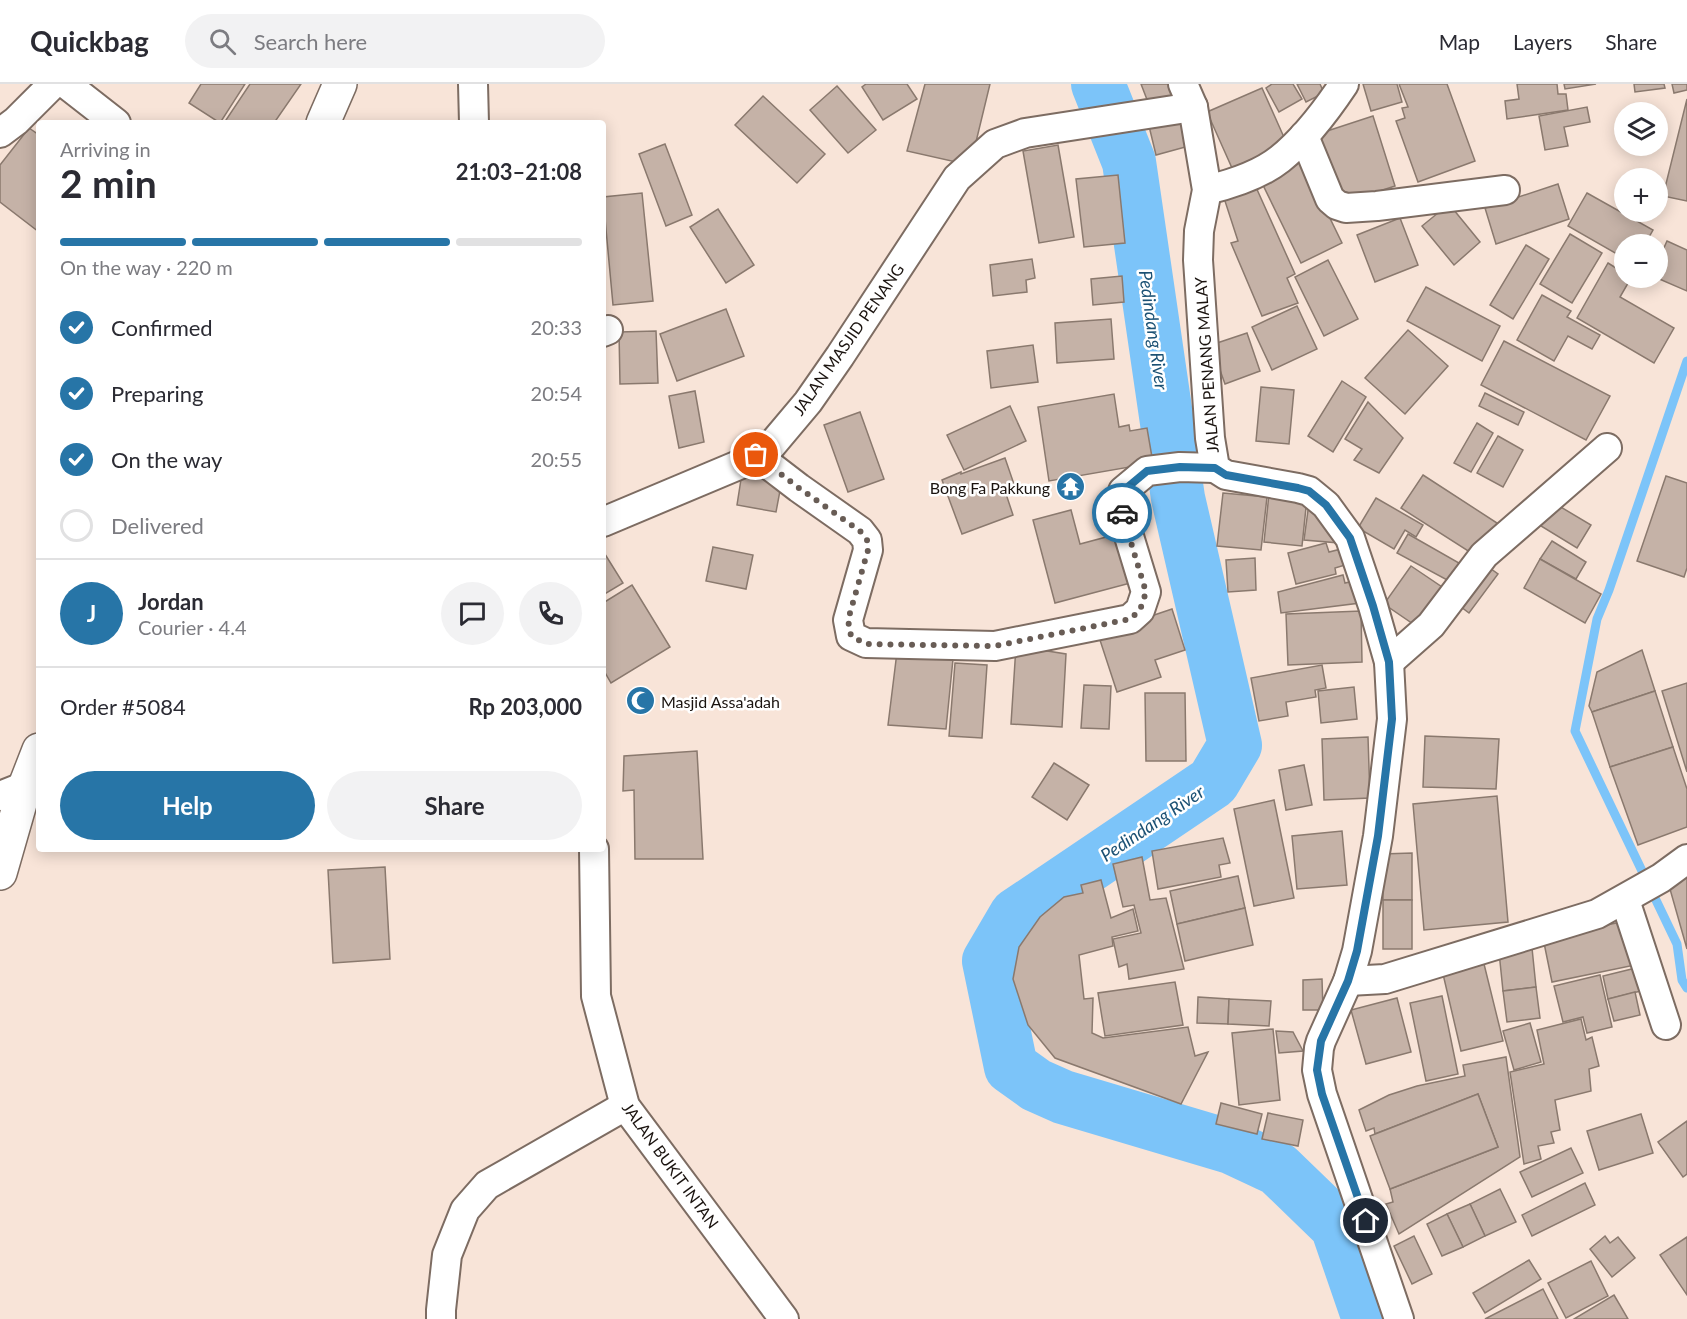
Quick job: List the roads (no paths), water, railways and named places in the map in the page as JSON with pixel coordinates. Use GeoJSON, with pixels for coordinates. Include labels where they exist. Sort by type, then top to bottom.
{"type":"FeatureCollection","features":[{"type":"Feature","properties":{"kind":"main road"},"geometry":{"type":"LineString","coordinates":[[323,120],[340,84]]}},
{"type":"Feature","properties":{"kind":"main road"},"geometry":{"type":"LineString","coordinates":[[0,873],[13,791],[36,755]]}},
{"type":"Feature","properties":{"kind":"street"},"geometry":{"type":"LineString","coordinates":[[0,133],[16,121],[53,84]]}},
{"type":"Feature","properties":{"kind":"street"},"geometry":{"type":"LineString","coordinates":[[66,84],[112,120]]}},
{"type":"Feature","properties":{"kind":"street"},"geometry":{"type":"LineString","coordinates":[[473,84],[474,120]]}},
{"type":"Feature","properties":{"kind":"street"},"geometry":{"type":"LineString","coordinates":[[1207,190],[1228,185],[1257,173],[1279,160],[1304,136],[1344,84]]}},
{"type":"Feature","properties":{"kind":"street","name":"JALAN MASJID PENANG"},"geometry":{"type":"LineString","coordinates":[[606,521],[741,464],[771,446],[808,402],[840,356],[957,178],[995,144],[1025,133],[1133,117],[1188,96]]}},
{"type":"Feature","properties":{"kind":"street","name":"JALAN PENANG MALAY"},"geometry":{"type":"LineString","coordinates":[[1188,96],[1207,190],[1199,231],[1198,260],[1210,438],[1215,468],[1226,475],[1309,491],[1326,505],[1350,538],[1389,662],[1392,719],[1378,836],[1357,951],[1348,981],[1321,1041],[1317,1070],[1322,1094],[1399,1319]]}},
{"type":"Feature","properties":{"kind":"street"},"geometry":{"type":"LineString","coordinates":[[1304,136],[1330,199],[1346,208],[1505,190]]}},
{"type":"Feature","properties":{"kind":"street"},"geometry":{"type":"LineString","coordinates":[[1389,662],[1431,625],[1484,555],[1607,448]]}},
{"type":"Feature","properties":{"kind":"street"},"geometry":{"type":"LineString","coordinates":[[756,455],[860,531],[867,540],[868,550],[848,620],[851,636],[866,644],[995,646],[1130,619],[1140,610],[1146,592],[1121,510],[1123,491],[1147,471],[1180,467],[1215,468]]}},
{"type":"Feature","properties":{"kind":"street","name":"JALAN BUKIT INTAN"},"geometry":{"type":"LineString","coordinates":[[594,852],[596,996],[625,1106],[784,1319]]}},
{"type":"Feature","properties":{"kind":"street"},"geometry":{"type":"LineString","coordinates":[[1348,981],[1385,979],[1597,914],[1661,878],[1687,859]]}},
{"type":"Feature","properties":{"kind":"street"},"geometry":{"type":"LineString","coordinates":[[1629,896],[1666,1025]]}},
{"type":"Feature","properties":{"kind":"street"},"geometry":{"type":"LineString","coordinates":[[441,1319],[447,1255],[465,1210],[487,1185],[625,1106]]}},
{"type":"Feature","properties":{"kind":"waterway","name":"Pedindang River"},"geometry":{"type":"LineString","coordinates":[[1098,84],[1129,162],[1178,498],[1235,745],[1213,782],[1016,915],[989,961],[1011,1067],[1036,1085],[1063,1097],[1231,1147],[1278,1169],[1337,1226],[1369,1319]]}},
{"type":"Feature","properties":{"kind":"waterway"},"geometry":{"type":"LineString","coordinates":[[1687,361],[1597,619],[1575,731],[1677,944],[1682,980],[1687,988]]}},
{"type":"Feature","properties":{"kind":"place","name":"Bong Fa Pakkung"},"geometry":{"type":"Point","coordinates":[1071,487]}},
{"type":"Feature","properties":{"kind":"place","name":"Masjid Assa'adah"},"geometry":{"type":"Point","coordinates":[640,701]}}]}
